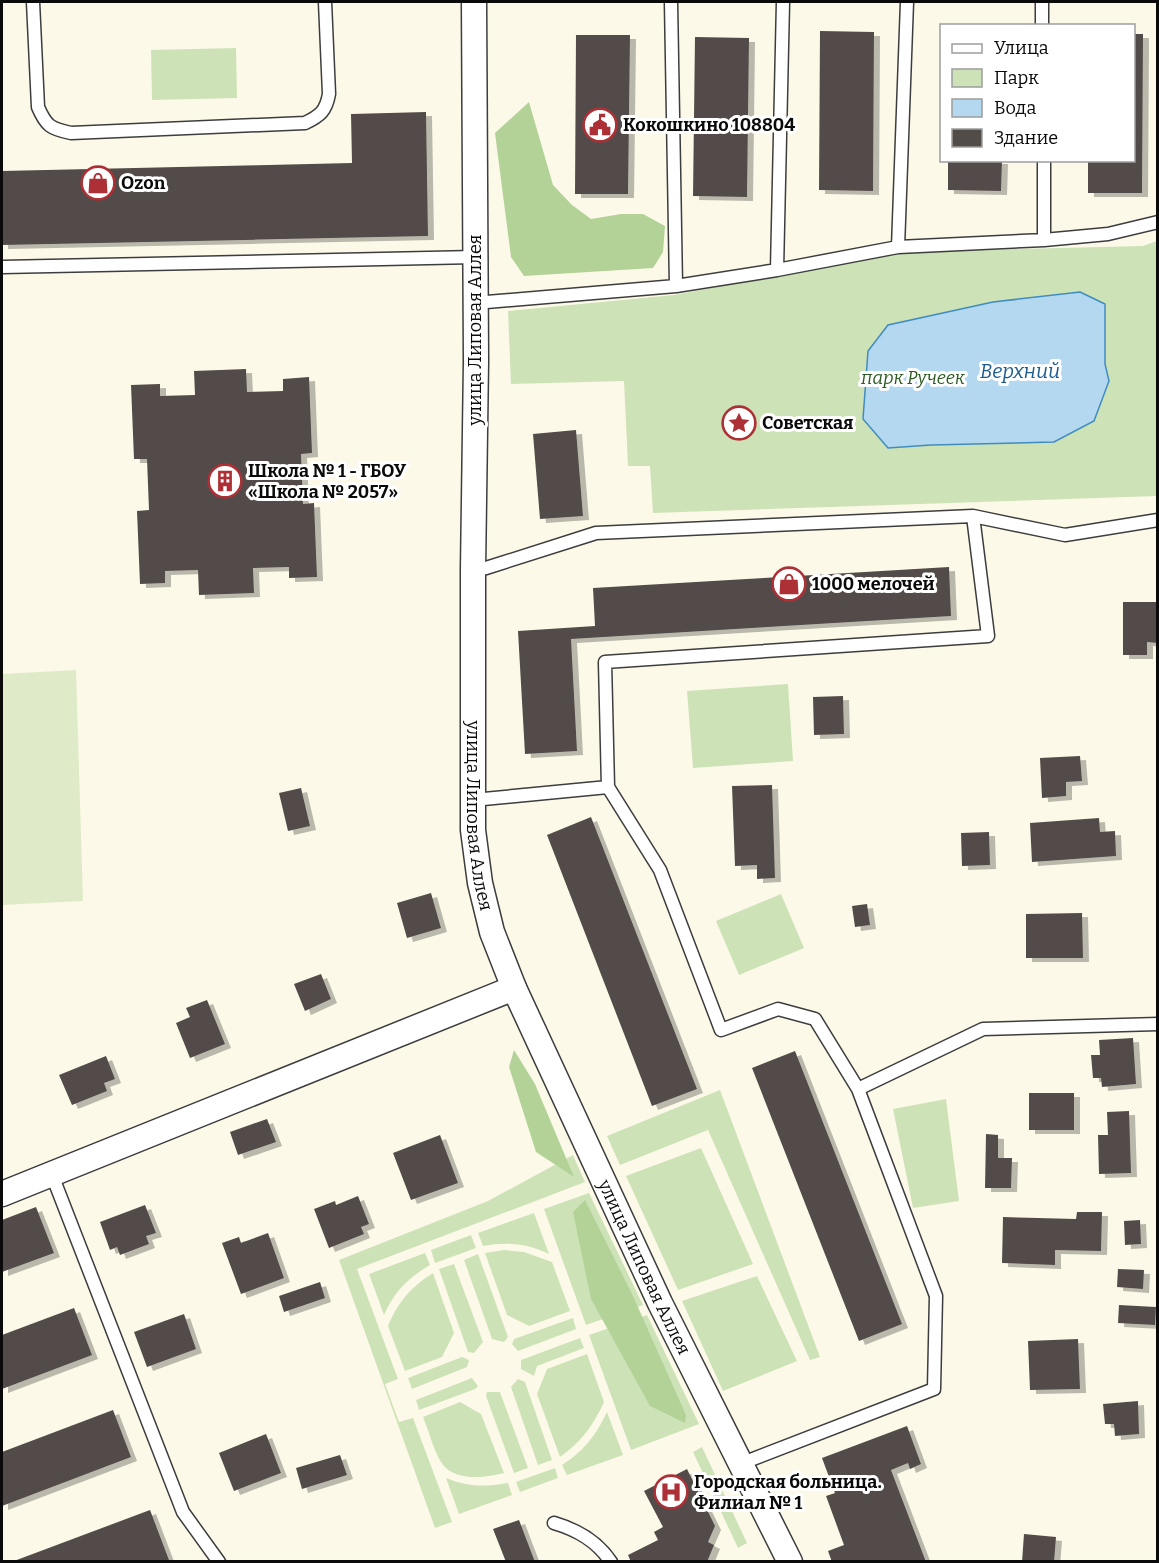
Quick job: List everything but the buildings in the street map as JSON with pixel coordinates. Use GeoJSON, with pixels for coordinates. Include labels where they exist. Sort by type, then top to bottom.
{"type":"FeatureCollection","features":[{"type":"Feature","properties":{"kind":"street","name":"улица Липовая Аллея"},"geometry":{"type":"LineString","coordinates":[[474,2],[473,830],[484,903],[492,932],[514,988],[660,1303],[790,1562]]}},
{"type":"Feature","properties":{"kind":"street"},"geometry":{"type":"LineString","coordinates":[[2,1194],[514,988]]}},
{"type":"Feature","properties":{"kind":"lane"},"geometry":{"type":"LineString","coordinates":[[33,2],[38,107],[44,122],[54,130],[70,134],[305,123],[319,116],[327,107],[329,94],[325,2]]}},
{"type":"Feature","properties":{"kind":"lane"},"geometry":{"type":"LineString","coordinates":[[671,2],[676,286]]}},
{"type":"Feature","properties":{"kind":"lane"},"geometry":{"type":"LineString","coordinates":[[777,270],[783,2]]}},
{"type":"Feature","properties":{"kind":"lane"},"geometry":{"type":"LineString","coordinates":[[898,247],[906,2]]}},
{"type":"Feature","properties":{"kind":"lane"},"geometry":{"type":"LineString","coordinates":[[1042,2],[1042,24]]}},
{"type":"Feature","properties":{"kind":"lane"},"geometry":{"type":"LineString","coordinates":[[1044,162],[1044,240]]}},
{"type":"Feature","properties":{"kind":"lane"},"geometry":{"type":"LineString","coordinates":[[475,303],[676,286],[898,247],[1044,240],[1108,234],[1158,222]]}},
{"type":"Feature","properties":{"kind":"lane"},"geometry":{"type":"LineString","coordinates":[[2,267],[475,257]]}},
{"type":"Feature","properties":{"kind":"lane"},"geometry":{"type":"LineString","coordinates":[[740,1464],[934,1389],[936,1296],[858,1089],[815,1019],[778,1009],[721,1030],[660,870],[608,787],[605,662],[988,636],[973,516]]}},
{"type":"Feature","properties":{"kind":"lane"},"geometry":{"type":"LineString","coordinates":[[473,570],[486,568],[596,533],[973,516],[1065,535],[1158,520]]}},
{"type":"Feature","properties":{"kind":"lane"},"geometry":{"type":"LineString","coordinates":[[473,800],[608,787]]}},
{"type":"Feature","properties":{"kind":"lane"},"geometry":{"type":"LineString","coordinates":[[858,1089],[983,1029],[1158,1024]]}},
{"type":"Feature","properties":{"kind":"lane"},"geometry":{"type":"LineString","coordinates":[[52,1175],[183,1512],[219,1562]]}},
{"type":"Feature","properties":{"kind":"lane"},"geometry":{"type":"LineString","coordinates":[[554,1523],[571,1528],[589,1538],[603,1550],[611,1562]]}},
{"type":"Feature","properties":{"kind":"green space"},"geometry":{"type":"Polygon","coordinates":[[[236,48],[237,98],[152,100],[151,50],[236,48]]]}},
{"type":"Feature","properties":{"kind":"green space"},"geometry":{"type":"Polygon","coordinates":[[[529,102],[553,185],[572,205],[591,219],[621,214],[643,214],[665,226],[663,252],[653,268],[524,276],[511,257],[495,133],[529,102]]]}},
{"type":"Feature","properties":{"kind":"green space","name":"парк Ручеек"},"geometry":{"type":"Polygon","coordinates":[[[1157,241],[1157,496],[653,513],[650,466],[628,466],[624,381],[511,384],[508,311],[674,295],[898,252],[1143,246],[1157,241]]]}},
{"type":"Feature","properties":{"kind":"green space"},"geometry":{"type":"Polygon","coordinates":[[[76,670],[83,901],[2,905],[2,674],[76,670]]]}},
{"type":"Feature","properties":{"kind":"green space"},"geometry":{"type":"Polygon","coordinates":[[[788,684],[793,761],[693,768],[687,691],[788,684]]]}},
{"type":"Feature","properties":{"kind":"green space"},"geometry":{"type":"Polygon","coordinates":[[[781,894],[804,948],[739,975],[716,921],[781,894]]]}},
{"type":"Feature","properties":{"kind":"green space"},"geometry":{"type":"Polygon","coordinates":[[[514,1050],[535,1084],[574,1177],[536,1152],[509,1067],[514,1050]]]}},
{"type":"Feature","properties":{"kind":"green space"},"geometry":{"type":"Polygon","coordinates":[[[720,1090],[820,1357],[810,1360],[708,1130],[620,1165],[607,1136],[720,1090]]]}},
{"type":"Feature","properties":{"kind":"green space"},"geometry":{"type":"Polygon","coordinates":[[[946,1099],[959,1201],[913,1208],[893,1109],[946,1099]]]}},
{"type":"Feature","properties":{"kind":"green space"},"geometry":{"type":"Polygon","coordinates":[[[701,1148],[753,1264],[678,1290],[626,1176],[701,1148]]]}},
{"type":"Feature","properties":{"kind":"green space"},"geometry":{"type":"Polygon","coordinates":[[[573,1155],[585,1182],[357,1269],[398,1379],[385,1384],[399,1422],[413,1418],[452,1522],[435,1528],[339,1260],[488,1201],[573,1155]]]}},
{"type":"Feature","properties":{"kind":"green space"},"geometry":{"type":"Polygon","coordinates":[[[589,1193],[643,1305],[586,1325],[544,1209],[589,1193]]]}},
{"type":"Feature","properties":{"kind":"green space"},"geometry":{"type":"Polygon","coordinates":[[[585,1200],[633,1296],[686,1415],[685,1423],[650,1406],[591,1299],[573,1212],[585,1200]]]}},
{"type":"Feature","properties":{"kind":"green space"},"geometry":{"type":"Polygon","coordinates":[[[534,1213],[549,1254],[517,1244],[483,1246],[478,1233],[534,1213]]]}},
{"type":"Feature","properties":{"kind":"green space"},"geometry":{"type":"Polygon","coordinates":[[[471,1235],[476,1248],[435,1263],[431,1250],[471,1235]]]}},
{"type":"Feature","properties":{"kind":"green space"},"geometry":{"type":"Polygon","coordinates":[[[504,1250],[524,1252],[552,1262],[570,1311],[529,1326],[507,1315],[485,1253],[504,1250]]]}},
{"type":"Feature","properties":{"kind":"green space"},"geometry":{"type":"Polygon","coordinates":[[[425,1253],[430,1265],[403,1286],[392,1299],[384,1315],[369,1274],[425,1253]]]}},
{"type":"Feature","properties":{"kind":"green space"},"geometry":{"type":"Polygon","coordinates":[[[478,1254],[508,1337],[504,1342],[492,1339],[464,1260],[478,1254]]]}},
{"type":"Feature","properties":{"kind":"green space"},"geometry":{"type":"Polygon","coordinates":[[[454,1264],[483,1342],[474,1353],[468,1352],[439,1269],[454,1264]]]}},
{"type":"Feature","properties":{"kind":"green space"},"geometry":{"type":"Polygon","coordinates":[[[433,1273],[454,1333],[442,1357],[405,1371],[388,1326],[406,1296],[433,1273]]]}},
{"type":"Feature","properties":{"kind":"green space"},"geometry":{"type":"Polygon","coordinates":[[[757,1276],[797,1361],[723,1391],[682,1301],[757,1276]]]}},
{"type":"Feature","properties":{"kind":"green space"},"geometry":{"type":"Polygon","coordinates":[[[647,1315],[699,1424],[631,1450],[589,1335],[647,1315]]]}},
{"type":"Feature","properties":{"kind":"green space"},"geometry":{"type":"Polygon","coordinates":[[[573,1318],[576,1329],[518,1351],[512,1344],[514,1339],[573,1318]]]}},
{"type":"Feature","properties":{"kind":"green space"},"geometry":{"type":"Polygon","coordinates":[[[580,1338],[584,1348],[537,1366],[534,1376],[521,1369],[521,1360],[580,1338]]]}},
{"type":"Feature","properties":{"kind":"green space"},"geometry":{"type":"Polygon","coordinates":[[[587,1354],[604,1402],[586,1433],[560,1457],[537,1394],[547,1369],[587,1354]]]}},
{"type":"Feature","properties":{"kind":"green space"},"geometry":{"type":"Polygon","coordinates":[[[462,1357],[469,1360],[467,1367],[412,1389],[408,1378],[462,1357]]]}},
{"type":"Feature","properties":{"kind":"green space"},"geometry":{"type":"Polygon","coordinates":[[[472,1378],[478,1386],[475,1389],[419,1410],[416,1400],[472,1378]]]}},
{"type":"Feature","properties":{"kind":"green space"},"geometry":{"type":"Polygon","coordinates":[[[518,1379],[525,1382],[552,1460],[538,1465],[511,1387],[518,1379]]]}},
{"type":"Feature","properties":{"kind":"green space"},"geometry":{"type":"Polygon","coordinates":[[[487,1392],[500,1392],[528,1468],[514,1473],[486,1396],[487,1392]]]}},
{"type":"Feature","properties":{"kind":"green space"},"geometry":{"type":"Polygon","coordinates":[[[460,1402],[481,1414],[504,1473],[479,1477],[461,1476],[453,1473],[441,1462],[423,1417],[460,1402]]]}},
{"type":"Feature","properties":{"kind":"green space"},"geometry":{"type":"Polygon","coordinates":[[[607,1412],[623,1455],[567,1475],[562,1465],[589,1442],[607,1412]]]}},
{"type":"Feature","properties":{"kind":"green space"},"geometry":{"type":"Polygon","coordinates":[[[702,1447],[747,1543],[738,1548],[693,1452],[702,1447]]]}},
{"type":"Feature","properties":{"kind":"green space"},"geometry":{"type":"Polygon","coordinates":[[[555,1468],[558,1478],[520,1492],[516,1482],[555,1468]]]}},
{"type":"Feature","properties":{"kind":"green space"},"geometry":{"type":"Polygon","coordinates":[[[446,1478],[477,1485],[508,1483],[512,1495],[459,1514],[446,1478]]]}},
{"type":"Feature","properties":{"kind":"water","name":"Верхний"},"geometry":{"type":"Polygon","coordinates":[[[1080,292],[1105,304],[1105,364],[1109,381],[1094,421],[1054,442],[888,448],[863,419],[868,351],[888,325],[993,302],[1080,292]]]}},
{"type":"Feature","properties":{"kind":"place","name":"Кокошкино 108804"},"geometry":{"type":"Point","coordinates":[600,125]}},
{"type":"Feature","properties":{"kind":"place","name":"Ozon"},"geometry":{"type":"Point","coordinates":[98,183]}},
{"type":"Feature","properties":{"kind":"place","name":"Советская"},"geometry":{"type":"Point","coordinates":[739,423]}},
{"type":"Feature","properties":{"kind":"place","name":"Школа № 1 - ГБОУ «Школа № 2057»"},"geometry":{"type":"Point","coordinates":[225,481]}},
{"type":"Feature","properties":{"kind":"place","name":"1000 мелочей"},"geometry":{"type":"Point","coordinates":[789,584]}},
{"type":"Feature","properties":{"kind":"place","name":"Городская больница. Филиал № 1"},"geometry":{"type":"Point","coordinates":[671,1492]}}]}
